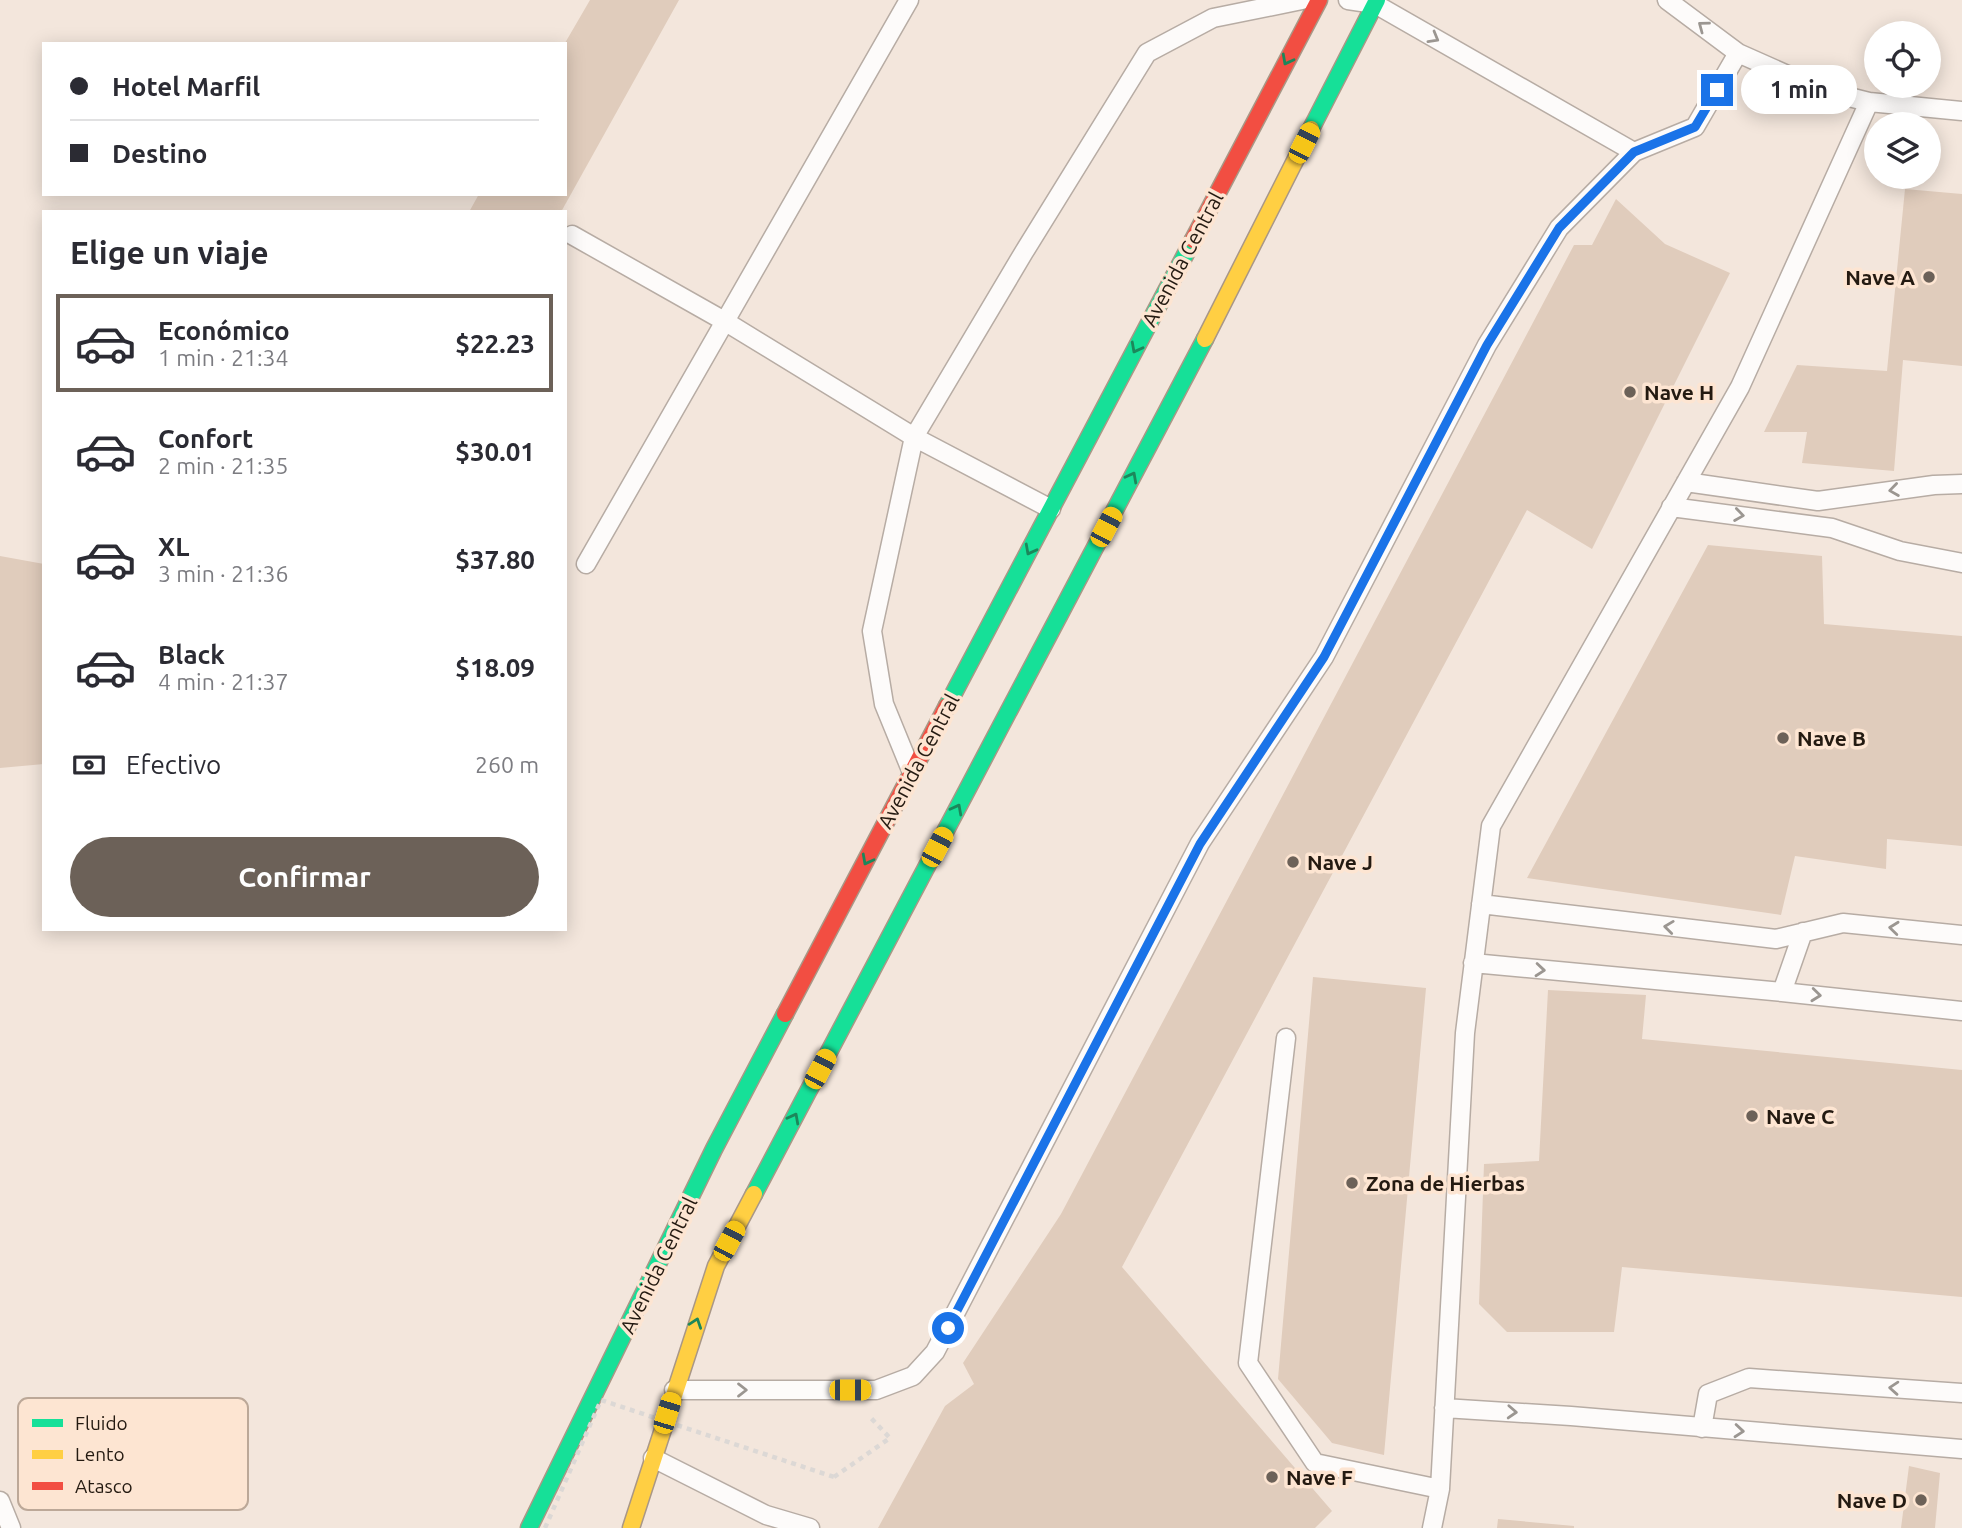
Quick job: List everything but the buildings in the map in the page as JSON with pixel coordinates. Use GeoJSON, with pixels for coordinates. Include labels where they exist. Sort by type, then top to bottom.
{"type":"FeatureCollection","features":[{"type":"Feature","properties":{"kind":"highway","name":"Avenida Central"},"geometry":{"type":"LineString","coordinates":[[529,1528],[714,1149],[1319,0]]}},
{"type":"Feature","properties":{"kind":"highway"},"geometry":{"type":"LineString","coordinates":[[631,1528],[716,1266],[1210,330],[1376,2]]}},
{"type":"Feature","properties":{"kind":"lane"},"geometry":{"type":"LineString","coordinates":[[586,564],[909,0]]}},
{"type":"Feature","properties":{"kind":"lane"},"geometry":{"type":"LineString","coordinates":[[912,774],[884,704],[872,631],[914,437],[1147,53],[1213,18],[1302,0]]}},
{"type":"Feature","properties":{"kind":"lane"},"geometry":{"type":"LineString","coordinates":[[1348,0],[1376,2],[1634,152]]}},
{"type":"Feature","properties":{"kind":"lane"},"geometry":{"type":"LineString","coordinates":[[1667,0],[1738,53],[1821,90],[1869,102],[1962,111]]}},
{"type":"Feature","properties":{"kind":"lane"},"geometry":{"type":"LineString","coordinates":[[674,1390],[876,1390],[913,1376],[935,1352],[1200,844],[1324,657],[1487,345],[1559,228],[1634,152],[1695,127],[1738,53]]}},
{"type":"Feature","properties":{"kind":"lane"},"geometry":{"type":"LineString","coordinates":[[1432,1528],[1440,1489],[1465,1033],[1491,826],[1740,387],[1869,102]]}},
{"type":"Feature","properties":{"kind":"lane"},"geometry":{"type":"LineString","coordinates":[[572,235],[726,322],[914,437],[1051,509]]}},
{"type":"Feature","properties":{"kind":"lane"},"geometry":{"type":"LineString","coordinates":[[1686,482],[1818,501],[1934,485],[1962,484]]}},
{"type":"Feature","properties":{"kind":"lane"},"geometry":{"type":"LineString","coordinates":[[1818,501],[1832,528]]}},
{"type":"Feature","properties":{"kind":"lane"},"geometry":{"type":"LineString","coordinates":[[1671,507],[1832,528],[1899,551],[1962,563]]}},
{"type":"Feature","properties":{"kind":"lane"},"geometry":{"type":"LineString","coordinates":[[1481,904],[1776,939],[1843,923],[1962,935]]}},
{"type":"Feature","properties":{"kind":"lane"},"geometry":{"type":"LineString","coordinates":[[1782,992],[1803,932]]}},
{"type":"Feature","properties":{"kind":"lane"},"geometry":{"type":"LineString","coordinates":[[1472,963],[1962,1011]]}},
{"type":"Feature","properties":{"kind":"lane"},"geometry":{"type":"LineString","coordinates":[[1286,1038],[1248,1363],[1315,1463],[1440,1489]]}},
{"type":"Feature","properties":{"kind":"lane"},"geometry":{"type":"LineString","coordinates":[[1702,1428],[1708,1394],[1749,1378],[1962,1393]]}},
{"type":"Feature","properties":{"kind":"lane"},"geometry":{"type":"LineString","coordinates":[[1444,1408],[1962,1449]]}},
{"type":"Feature","properties":{"kind":"lane"},"geometry":{"type":"LineString","coordinates":[[653,1458],[766,1515],[810,1528]]}},
{"type":"Feature","properties":{"kind":"lane"},"geometry":{"type":"LineString","coordinates":[[0,1501],[11,1528]]}},
{"type":"Feature","properties":{"kind":"lane"},"geometry":{"type":"LineString","coordinates":[[750,1528],[766,1515]]}},
{"type":"Feature","properties":{"kind":"path"},"geometry":{"type":"LineString","coordinates":[[545,1528],[601,1400],[834,1476],[890,1438],[868,1415]]}},
{"type":"Feature","properties":{"kind":"traffic: fast"},"geometry":{"type":"LineString","coordinates":[[1311,129],[1377,0]]}},
{"type":"Feature","properties":{"kind":"traffic: fast"},"geometry":{"type":"LineString","coordinates":[[947,706],[1193,240]]}},
{"type":"Feature","properties":{"kind":"traffic: fast"},"geometry":{"type":"LineString","coordinates":[[754,1194],[1205,339]]}},
{"type":"Feature","properties":{"kind":"traffic: fast"},"geometry":{"type":"LineString","coordinates":[[529,1528],[714,1149],[785,1014]]}},
{"type":"Feature","properties":{"kind":"traffic: slow"},"geometry":{"type":"LineString","coordinates":[[1205,339],[1311,129]]}},
{"type":"Feature","properties":{"kind":"traffic: slow"},"geometry":{"type":"LineString","coordinates":[[631,1528],[716,1266],[754,1194]]}},
{"type":"Feature","properties":{"kind":"traffic: jam"},"geometry":{"type":"LineString","coordinates":[[1193,240],[1319,0]]}},
{"type":"Feature","properties":{"kind":"traffic: jam"},"geometry":{"type":"LineString","coordinates":[[785,1014],[947,706]]}},
{"type":"Feature","properties":{"kind":"place","name":"Nave A"},"geometry":{"type":"Point","coordinates":[1929,277]}},
{"type":"Feature","properties":{"kind":"place","name":"Nave H"},"geometry":{"type":"Point","coordinates":[1630,392]}},
{"type":"Feature","properties":{"kind":"place","name":"Nave B"},"geometry":{"type":"Point","coordinates":[1783,738]}},
{"type":"Feature","properties":{"kind":"place","name":"Nave J"},"geometry":{"type":"Point","coordinates":[1293,862]}},
{"type":"Feature","properties":{"kind":"place","name":"Nave C"},"geometry":{"type":"Point","coordinates":[1752,1116]}},
{"type":"Feature","properties":{"kind":"place","name":"Zona de Hierbas"},"geometry":{"type":"Point","coordinates":[1352,1183]}},
{"type":"Feature","properties":{"kind":"place","name":"Nave F"},"geometry":{"type":"Point","coordinates":[1272,1477]}},
{"type":"Feature","properties":{"kind":"place","name":"Nave D"},"geometry":{"type":"Point","coordinates":[1921,1500]}},
{"type":"Feature","properties":{"kind":"route"},"geometry":{"type":"LineString","coordinates":[[948,1328],[1200,844],[1324,657],[1487,345],[1559,228],[1634,152],[1695,127],[1717,90]]}}]}
